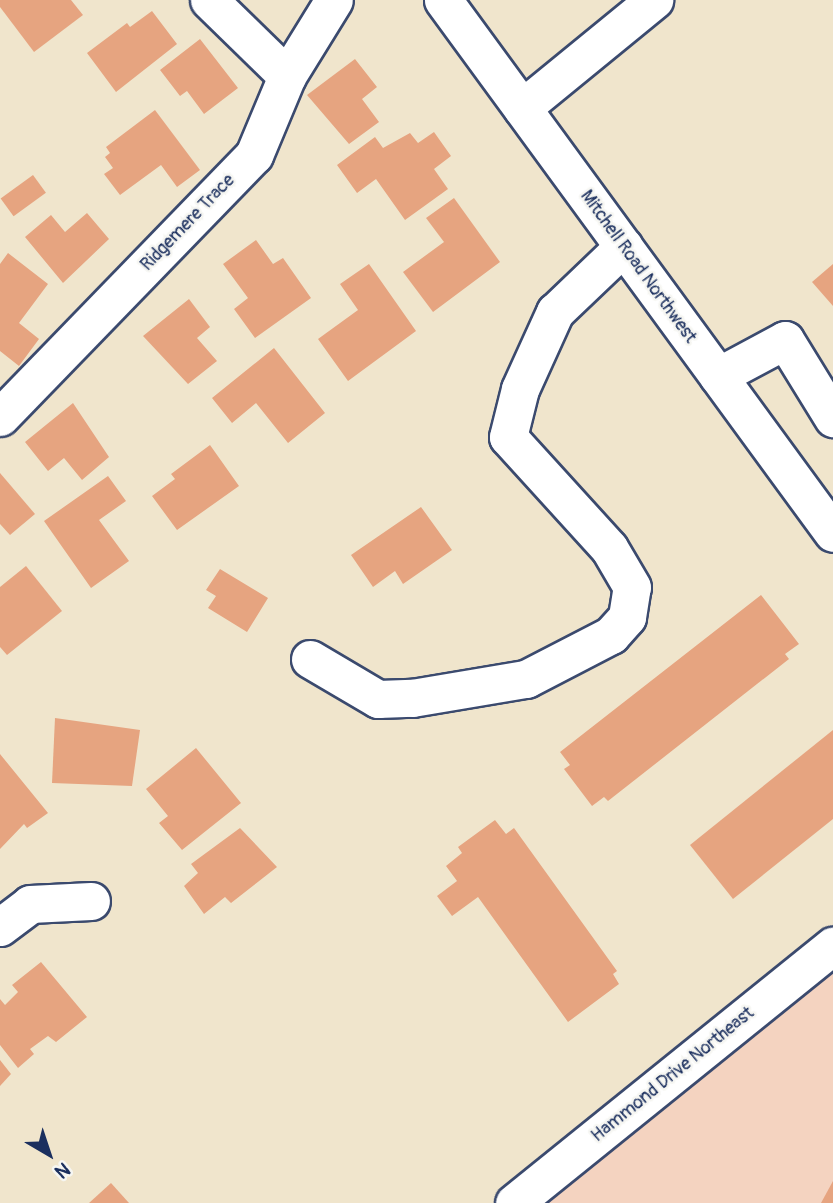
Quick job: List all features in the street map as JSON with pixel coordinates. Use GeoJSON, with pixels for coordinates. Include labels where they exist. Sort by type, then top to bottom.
{"type":"FeatureCollection","features":[{"type":"Feature","properties":{"kind":"street"},"geometry":{"type":"LineString","coordinates":[[209,0],[287,76]]}},
{"type":"Feature","properties":{"kind":"street","name":"Ridgemere Trace"},"geometry":{"type":"LineString","coordinates":[[0,417],[254,155],[287,76],[334,0]]}},
{"type":"Feature","properties":{"kind":"street","name":"Mitchell Road Northwest"},"geometry":{"type":"LineString","coordinates":[[443,0],[833,533]]}},
{"type":"Feature","properties":{"kind":"street"},"geometry":{"type":"LineString","coordinates":[[522,108],[654,0]]}},
{"type":"Feature","properties":{"kind":"street"},"geometry":{"type":"LineString","coordinates":[[310,659],[378,699],[412,698],[526,679],[611,635],[627,617],[632,587],[609,548],[509,437],[520,389],[555,312],[624,246]]}},
{"type":"Feature","properties":{"kind":"street"},"geometry":{"type":"LineString","coordinates":[[718,376],[785,340],[833,418]]}},
{"type":"Feature","properties":{"kind":"street"},"geometry":{"type":"LineString","coordinates":[[0,927],[30,904],[90,901]]}},
{"type":"Feature","properties":{"kind":"street","name":"Hammond Drive Northeast"},"geometry":{"type":"LineString","coordinates":[[514,1203],[832,948]]}},
{"type":"Feature","properties":{"kind":"shaded area"},"geometry":{"type":"Polygon","coordinates":[[[833,944],[833,1203],[515,1203],[833,944]]]}},
{"type":"Feature","properties":{"kind":"building"},"geometry":{"type":"Polygon","coordinates":[[[0,0],[71,0],[83,15],[34,52],[0,7],[0,0]]]}},
{"type":"Feature","properties":{"kind":"building"},"geometry":{"type":"Polygon","coordinates":[[[152,11],[177,44],[116,92],[87,53],[127,23],[130,27],[152,11]]]}},
{"type":"Feature","properties":{"kind":"building"},"geometry":{"type":"Polygon","coordinates":[[[200,39],[238,88],[204,114],[187,91],[180,96],[160,70],[200,39]]]}},
{"type":"Feature","properties":{"kind":"building"},"geometry":{"type":"Polygon","coordinates":[[[355,59],[377,87],[362,99],[379,122],[349,144],[307,95],[355,59]]]}},
{"type":"Feature","properties":{"kind":"building"},"geometry":{"type":"Polygon","coordinates":[[[155,110],[200,170],[177,187],[161,165],[120,195],[104,174],[113,168],[105,157],[110,153],[106,147],[155,110]]]}},
{"type":"Feature","properties":{"kind":"building"},"geometry":{"type":"Polygon","coordinates":[[[434,132],[451,156],[434,169],[448,189],[405,220],[376,179],[357,193],[337,165],[375,137],[383,148],[410,133],[418,143],[434,132]]]}},
{"type":"Feature","properties":{"kind":"building"},"geometry":{"type":"Polygon","coordinates":[[[33,175],[46,193],[14,216],[1,199],[33,175]]]}},
{"type":"Feature","properties":{"kind":"building"},"geometry":{"type":"Polygon","coordinates":[[[454,198],[500,262],[433,312],[403,272],[444,242],[426,218],[454,198]]]}},
{"type":"Feature","properties":{"kind":"building"},"geometry":{"type":"Polygon","coordinates":[[[87,213],[109,239],[63,283],[25,237],[51,215],[65,232],[87,213]]]}},
{"type":"Feature","properties":{"kind":"building"},"geometry":{"type":"Polygon","coordinates":[[[256,240],[273,264],[283,258],[311,298],[255,338],[234,309],[248,298],[223,264],[256,240]]]}},
{"type":"Feature","properties":{"kind":"building"},"geometry":{"type":"Polygon","coordinates":[[[8,253],[48,284],[19,323],[39,339],[19,366],[0,351],[0,264],[8,253]]]}},
{"type":"Feature","properties":{"kind":"building"},"geometry":{"type":"Polygon","coordinates":[[[369,264],[416,331],[348,381],[318,339],[358,310],[340,284],[369,264]]]}},
{"type":"Feature","properties":{"kind":"building"},"geometry":{"type":"Polygon","coordinates":[[[833,264],[833,306],[812,282],[833,264]]]}},
{"type":"Feature","properties":{"kind":"building"},"geometry":{"type":"Polygon","coordinates":[[[189,299],[210,327],[197,338],[217,361],[188,384],[143,336],[189,299]]]}},
{"type":"Feature","properties":{"kind":"building"},"geometry":{"type":"Polygon","coordinates":[[[274,348],[325,413],[288,443],[256,403],[232,423],[212,398],[274,348]]]}},
{"type":"Feature","properties":{"kind":"building"},"geometry":{"type":"Polygon","coordinates":[[[73,403],[109,457],[82,480],[64,458],[48,471],[25,442],[73,403]]]}},
{"type":"Feature","properties":{"kind":"building"},"geometry":{"type":"Polygon","coordinates":[[[210,445],[239,486],[177,530],[152,496],[175,479],[171,474],[210,445]]]}},
{"type":"Feature","properties":{"kind":"building"},"geometry":{"type":"Polygon","coordinates":[[[0,473],[35,514],[10,535],[0,524],[0,473]]]}},
{"type":"Feature","properties":{"kind":"building"},"geometry":{"type":"Polygon","coordinates":[[[108,476],[126,501],[99,520],[129,561],[91,588],[44,521],[108,476]]]}},
{"type":"Feature","properties":{"kind":"building"},"geometry":{"type":"Polygon","coordinates":[[[421,507],[452,550],[403,584],[395,571],[373,587],[351,555],[421,507]]]}},
{"type":"Feature","properties":{"kind":"building"},"geometry":{"type":"Polygon","coordinates":[[[26,566],[62,611],[7,655],[0,647],[0,587],[26,566]]]}},
{"type":"Feature","properties":{"kind":"building"},"geometry":{"type":"Polygon","coordinates":[[[220,569],[268,598],[247,632],[208,608],[216,596],[206,590],[220,569]]]}},
{"type":"Feature","properties":{"kind":"building"},"geometry":{"type":"Polygon","coordinates":[[[761,595],[799,644],[785,654],[789,659],[608,801],[604,797],[592,806],[564,769],[570,765],[560,752],[761,595]]]}},
{"type":"Feature","properties":{"kind":"building"},"geometry":{"type":"Polygon","coordinates":[[[55,718],[140,730],[132,786],[52,783],[55,718]]]}},
{"type":"Feature","properties":{"kind":"building"},"geometry":{"type":"Polygon","coordinates":[[[833,730],[833,819],[733,899],[690,845],[833,730]]]}},
{"type":"Feature","properties":{"kind":"building"},"geometry":{"type":"Polygon","coordinates":[[[196,748],[241,803],[182,850],[159,823],[168,816],[146,789],[196,748]]]}},
{"type":"Feature","properties":{"kind":"building"},"geometry":{"type":"Polygon","coordinates":[[[0,754],[48,813],[27,828],[24,824],[0,849],[0,754]]]}},
{"type":"Feature","properties":{"kind":"building"},"geometry":{"type":"Polygon","coordinates":[[[495,820],[506,834],[514,828],[617,971],[613,974],[619,984],[568,1022],[478,897],[452,916],[437,896],[457,881],[446,866],[462,853],[458,847],[495,820]]]}},
{"type":"Feature","properties":{"kind":"building"},"geometry":{"type":"Polygon","coordinates":[[[240,828],[277,867],[231,903],[225,897],[204,914],[184,886],[198,873],[191,864],[240,828]]]}},
{"type":"Feature","properties":{"kind":"building"},"geometry":{"type":"Polygon","coordinates":[[[41,962],[87,1017],[56,1042],[48,1036],[30,1049],[34,1054],[18,1068],[0,1045],[0,999],[5,1005],[18,992],[12,985],[41,962]]]}},
{"type":"Feature","properties":{"kind":"building"},"geometry":{"type":"Polygon","coordinates":[[[0,1060],[11,1074],[0,1086],[0,1060]]]}},
{"type":"Feature","properties":{"kind":"building"},"geometry":{"type":"Polygon","coordinates":[[[833,1181],[833,1203],[821,1203],[833,1181]]]}},
{"type":"Feature","properties":{"kind":"building"},"geometry":{"type":"Polygon","coordinates":[[[111,1183],[129,1203],[89,1203],[111,1183]]]}}]}
